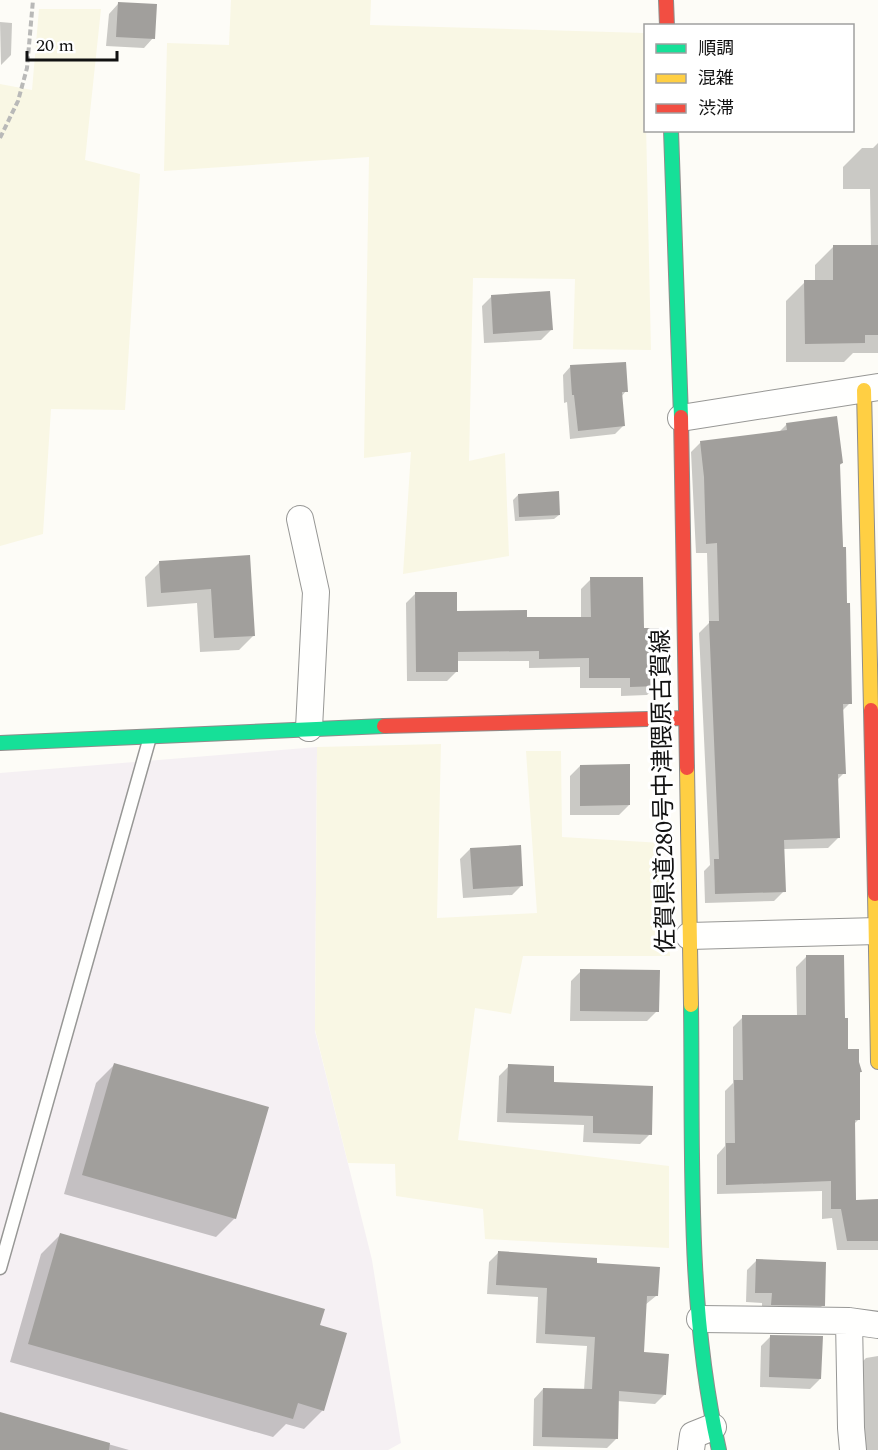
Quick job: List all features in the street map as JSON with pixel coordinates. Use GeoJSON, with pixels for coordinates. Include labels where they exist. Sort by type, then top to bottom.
{"type":"FeatureCollection","features":[{"type":"Feature","properties":{"kind":"street"},"geometry":{"type":"LineString","coordinates":[[666,0],[667,24]]}},
{"type":"Feature","properties":{"kind":"street","name":"佐賀県道280号中津隈原古賀線"},"geometry":{"type":"LineString","coordinates":[[671,132],[681,418],[694,1255],[716,1438]]}},
{"type":"Feature","properties":{"kind":"street"},"geometry":{"type":"LineString","coordinates":[[681,418],[871,388],[878,1062]]}},
{"type":"Feature","properties":{"kind":"street"},"geometry":{"type":"LineString","coordinates":[[300,519],[316,592],[309,728]]}},
{"type":"Feature","properties":{"kind":"street"},"geometry":{"type":"LineString","coordinates":[[0,743],[309,728],[685,718]]}},
{"type":"Feature","properties":{"kind":"street"},"geometry":{"type":"LineString","coordinates":[[689,936],[877,931]]}},
{"type":"Feature","properties":{"kind":"street"},"geometry":{"type":"LineString","coordinates":[[700,1319],[849,1321],[878,1325]]}},
{"type":"Feature","properties":{"kind":"street"},"geometry":{"type":"LineString","coordinates":[[849,1321],[851,1428],[854,1450]]}},
{"type":"Feature","properties":{"kind":"street"},"geometry":{"type":"LineString","coordinates":[[691,1450],[693,1435],[716,1438]]}},
{"type":"Feature","properties":{"kind":"lane"},"geometry":{"type":"LineString","coordinates":[[0,1268],[150,736]]}},
{"type":"Feature","properties":{"kind":"path"},"geometry":{"type":"LineString","coordinates":[[0,138],[18,101],[27,68],[33,0]]}},
{"type":"Feature","properties":{"kind":"shaded area"},"geometry":{"type":"Polygon","coordinates":[[[231,0],[371,0],[370,25],[644,33],[644,132],[646,132],[651,350],[573,349],[575,279],[473,278],[469,461],[505,453],[509,556],[403,574],[411,452],[364,458],[369,157],[164,171],[167,43],[229,45],[231,0]]]}},
{"type":"Feature","properties":{"kind":"shaded area"},"geometry":{"type":"Polygon","coordinates":[[[39,9],[101,9],[85,160],[140,174],[125,410],[51,409],[43,534],[0,546],[0,84],[32,90],[39,9]]]}},
{"type":"Feature","properties":{"kind":"shaded area"},"geometry":{"type":"Polygon","coordinates":[[[441,744],[437,918],[537,913],[526,751],[561,751],[562,837],[662,843],[670,956],[523,956],[511,1014],[475,1008],[458,1140],[669,1166],[669,1248],[485,1239],[483,1209],[396,1196],[395,1164],[348,1163],[315,1030],[317,747],[441,744]]]}},
{"type":"Feature","properties":{"kind":"shaded area"},"geometry":{"type":"Polygon","coordinates":[[[317,747],[315,1031],[372,1260],[401,1443],[388,1450],[0,1450],[0,773],[317,747]]]}},
{"type":"Feature","properties":{"kind":"building"},"geometry":{"type":"Polygon","coordinates":[[[118,2],[157,4],[155,39],[116,37],[118,2]]]}},
{"type":"Feature","properties":{"kind":"building"},"geometry":{"type":"Polygon","coordinates":[[[833,245],[878,245],[878,335],[865,335],[865,343],[805,344],[804,280],[833,280],[833,245]]]}},
{"type":"Feature","properties":{"kind":"building"},"geometry":{"type":"Polygon","coordinates":[[[550,291],[553,330],[493,334],[491,295],[550,291]]]}},
{"type":"Feature","properties":{"kind":"building"},"geometry":{"type":"Polygon","coordinates":[[[626,362],[628,392],[622,392],[625,426],[578,431],[570,365],[626,362]]]}},
{"type":"Feature","properties":{"kind":"building"},"geometry":{"type":"Polygon","coordinates":[[[837,416],[843,463],[840,464],[843,547],[846,547],[847,603],[850,603],[852,704],[843,704],[846,774],[838,774],[840,838],[784,840],[786,892],[715,894],[714,859],[719,859],[709,621],[719,621],[717,543],[706,544],[704,477],[700,441],[787,430],[786,423],[837,416]]]}},
{"type":"Feature","properties":{"kind":"building"},"geometry":{"type":"Polygon","coordinates":[[[559,491],[560,515],[519,517],[518,494],[559,491]]]}},
{"type":"Feature","properties":{"kind":"building"},"geometry":{"type":"Polygon","coordinates":[[[250,555],[255,636],[214,638],[211,589],[161,593],[159,561],[250,555]]]}},
{"type":"Feature","properties":{"kind":"building"},"geometry":{"type":"Polygon","coordinates":[[[590,577],[643,577],[644,628],[659,628],[659,686],[630,687],[630,678],[589,678],[589,658],[539,659],[539,651],[458,652],[458,672],[416,672],[415,592],[457,592],[457,611],[527,610],[527,617],[591,617],[590,577]]]}},
{"type":"Feature","properties":{"kind":"building"},"geometry":{"type":"Polygon","coordinates":[[[630,764],[630,805],[580,806],[580,765],[630,764]]]}},
{"type":"Feature","properties":{"kind":"building"},"geometry":{"type":"Polygon","coordinates":[[[521,845],[523,886],[473,889],[470,848],[521,845]]]}},
{"type":"Feature","properties":{"kind":"building"},"geometry":{"type":"Polygon","coordinates":[[[806,955],[844,955],[848,1049],[859,1049],[862,1072],[860,1072],[860,1120],[855,1120],[856,1200],[878,1199],[878,1241],[847,1241],[841,1209],[831,1209],[831,1181],[726,1185],[726,1143],[735,1143],[734,1080],[743,1080],[742,1015],[806,1015],[806,955]]]}},
{"type":"Feature","properties":{"kind":"building"},"geometry":{"type":"Polygon","coordinates":[[[580,969],[660,970],[659,1012],[580,1011],[580,969]]]}},
{"type":"Feature","properties":{"kind":"building"},"geometry":{"type":"Polygon","coordinates":[[[114,1063],[269,1107],[236,1219],[82,1175],[114,1063]]]}},
{"type":"Feature","properties":{"kind":"building"},"geometry":{"type":"Polygon","coordinates":[[[508,1064],[554,1066],[554,1082],[653,1086],[652,1135],[593,1133],[593,1116],[506,1113],[508,1064]]]}},
{"type":"Feature","properties":{"kind":"building"},"geometry":{"type":"Polygon","coordinates":[[[60,1233],[325,1309],[320,1325],[347,1333],[324,1411],[298,1403],[293,1419],[28,1344],[60,1233]]]}},
{"type":"Feature","properties":{"kind":"building"},"geometry":{"type":"Polygon","coordinates":[[[498,1251],[597,1258],[597,1263],[660,1267],[658,1296],[647,1296],[644,1352],[669,1354],[666,1395],[619,1391],[618,1439],[542,1437],[543,1388],[592,1389],[595,1337],[545,1334],[547,1288],[496,1285],[498,1251]]]}},
{"type":"Feature","properties":{"kind":"building"},"geometry":{"type":"Polygon","coordinates":[[[756,1259],[826,1262],[825,1306],[771,1305],[772,1293],[755,1293],[756,1259]]]}},
{"type":"Feature","properties":{"kind":"building"},"geometry":{"type":"Polygon","coordinates":[[[770,1335],[823,1336],[821,1379],[769,1377],[770,1335]]]}},
{"type":"Feature","properties":{"kind":"building"},"geometry":{"type":"Polygon","coordinates":[[[0,1412],[110,1443],[109,1450],[0,1450],[0,1412]]]}},
{"type":"Feature","properties":{"kind":"traffic: fast"},"geometry":{"type":"LineString","coordinates":[[671,132],[681,417]]}},
{"type":"Feature","properties":{"kind":"traffic: fast"},"geometry":{"type":"LineString","coordinates":[[0,743],[384,726]]}},
{"type":"Feature","properties":{"kind":"traffic: fast"},"geometry":{"type":"LineString","coordinates":[[691,1005],[693,1229],[696,1285],[708,1396],[719,1450]]}},
{"type":"Feature","properties":{"kind":"traffic: slow"},"geometry":{"type":"LineString","coordinates":[[864,390],[871,710]]}},
{"type":"Feature","properties":{"kind":"traffic: slow"},"geometry":{"type":"LineString","coordinates":[[687,768],[691,1005]]}},
{"type":"Feature","properties":{"kind":"traffic: slow"},"geometry":{"type":"LineString","coordinates":[[875,894],[878,1062]]}},
{"type":"Feature","properties":{"kind":"traffic: jam"},"geometry":{"type":"LineString","coordinates":[[666,0],[667,24]]}},
{"type":"Feature","properties":{"kind":"traffic: jam"},"geometry":{"type":"LineString","coordinates":[[681,417],[687,768]]}},
{"type":"Feature","properties":{"kind":"traffic: jam"},"geometry":{"type":"LineString","coordinates":[[871,710],[875,894]]}},
{"type":"Feature","properties":{"kind":"traffic: jam"},"geometry":{"type":"LineString","coordinates":[[384,726],[685,718]]}}]}
